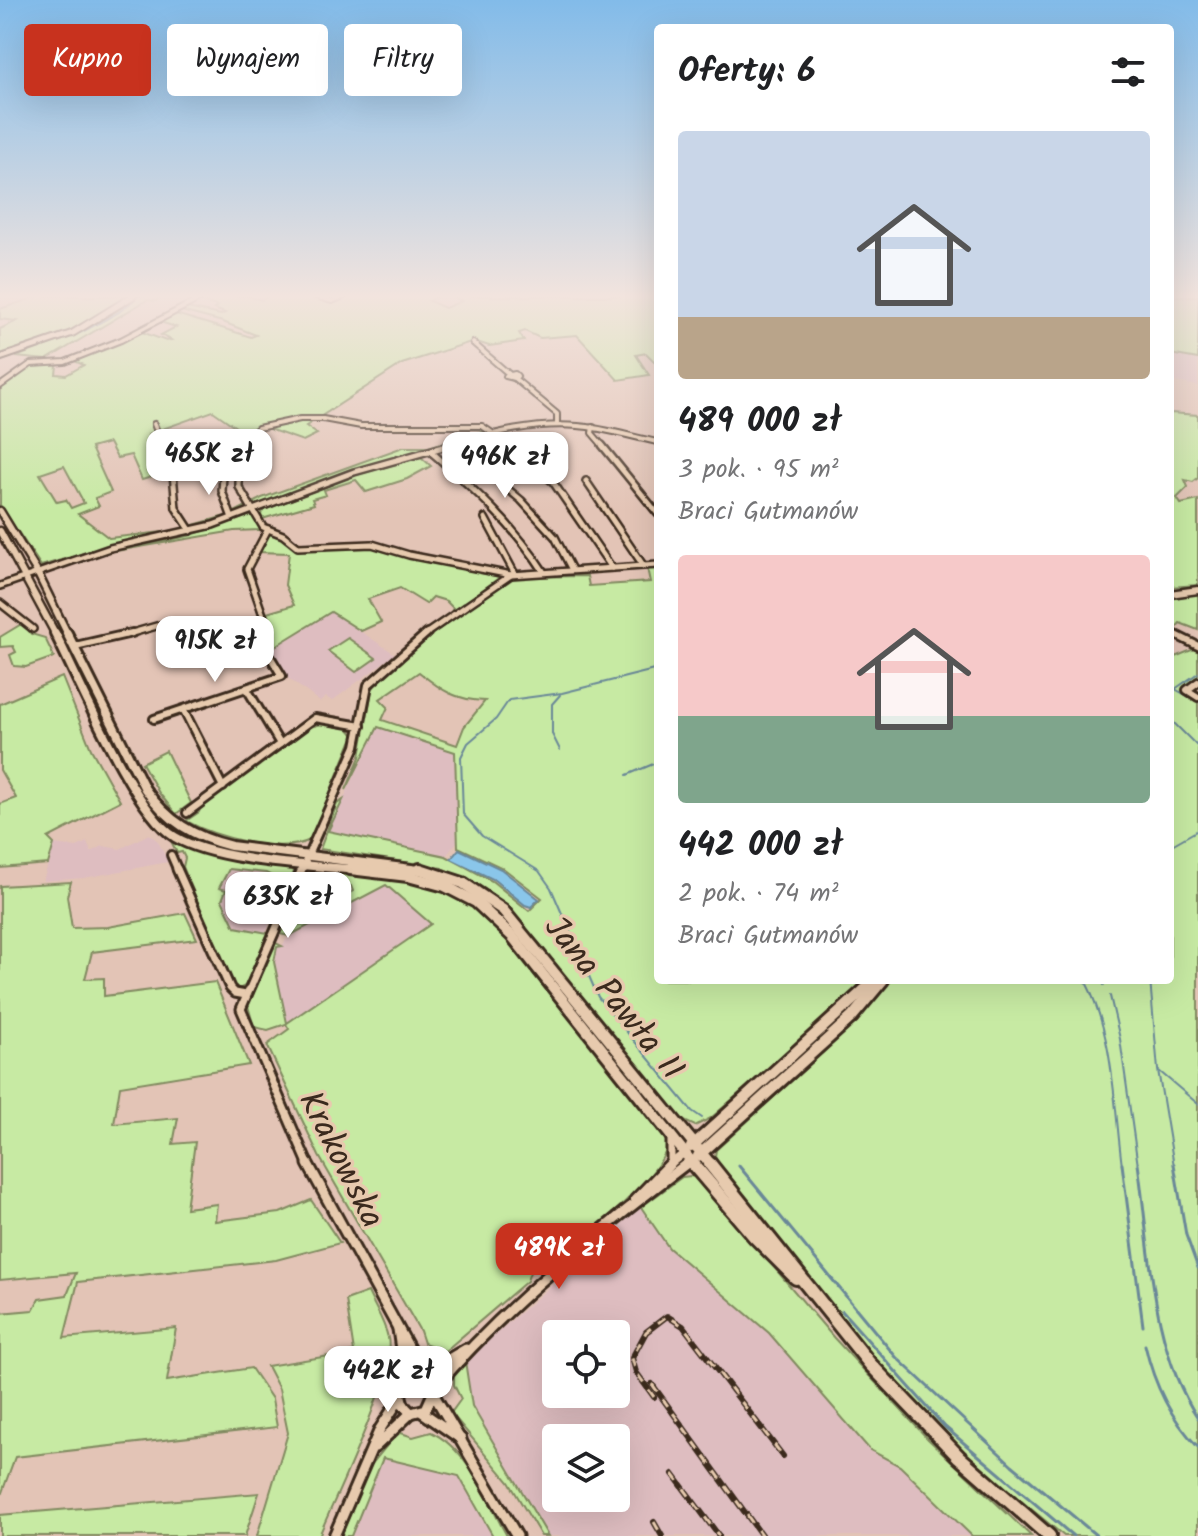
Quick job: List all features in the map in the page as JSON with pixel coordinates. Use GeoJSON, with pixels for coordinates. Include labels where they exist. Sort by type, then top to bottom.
{"type":"FeatureCollection","features":[{"type":"Feature","properties":{"kind":"main road"},"geometry":{"type":"LineString","coordinates":[[0,511],[38,573],[145,789],[167,818],[194,835],[224,845],[307,859]]}},
{"type":"Feature","properties":{"kind":"main road"},"geometry":{"type":"LineString","coordinates":[[0,531],[27,577],[132,789],[150,815],[173,836],[200,848],[242,857],[307,859]]}},
{"type":"Feature","properties":{"kind":"main road"},"geometry":{"type":"LineString","coordinates":[[1174,592],[1198,589]]}},
{"type":"Feature","properties":{"kind":"main road","name":"Jana Pawła II"},"geometry":{"type":"LineString","coordinates":[[307,859],[431,870],[465,883],[490,899],[522,930],[683,1130],[693,1153],[755,1237],[805,1287],[926,1425],[1049,1536]]}},
{"type":"Feature","properties":{"kind":"main road","name":"Jana Pawła II"},"geometry":{"type":"LineString","coordinates":[[307,859],[421,878],[458,891],[487,910],[512,936],[671,1138],[693,1153]]}},
{"type":"Feature","properties":{"kind":"main road"},"geometry":{"type":"LineString","coordinates":[[693,1153],[709,1131],[871,984]]}},
{"type":"Feature","properties":{"kind":"main road"},"geometry":{"type":"LineString","coordinates":[[693,1153],[852,1017],[880,984]]}},
{"type":"Feature","properties":{"kind":"main road"},"geometry":{"type":"LineString","coordinates":[[683,1130],[709,1131]]}},
{"type":"Feature","properties":{"kind":"street"},"geometry":{"type":"LineString","coordinates":[[0,386],[29,368]]}},
{"type":"Feature","properties":{"kind":"street"},"geometry":{"type":"LineString","coordinates":[[502,368],[509,374],[516,374],[514,378],[557,414],[557,425]]}},
{"type":"Feature","properties":{"kind":"street"},"geometry":{"type":"LineString","coordinates":[[612,568],[553,482],[493,432],[474,425],[361,426],[323,419],[290,420],[252,431],[239,465],[238,482],[261,525],[283,535],[298,547],[372,544],[409,555],[513,575],[572,570],[612,568],[643,565],[654,565]]}},
{"type":"Feature","properties":{"kind":"street"},"geometry":{"type":"LineString","coordinates":[[154,424],[173,473],[176,508],[191,531]]}},
{"type":"Feature","properties":{"kind":"street"},"geometry":{"type":"LineString","coordinates":[[0,586],[110,548],[191,531],[354,472],[493,432],[557,425],[593,427],[654,441]]}},
{"type":"Feature","properties":{"kind":"street"},"geometry":{"type":"LineString","coordinates":[[593,427],[592,433],[654,509]]}},
{"type":"Feature","properties":{"kind":"street"},"geometry":{"type":"LineString","coordinates":[[453,444],[521,500],[555,537],[572,570]]}},
{"type":"Feature","properties":{"kind":"street"},"geometry":{"type":"LineString","coordinates":[[427,452],[485,499],[526,544],[544,572]]}},
{"type":"Feature","properties":{"kind":"street"},"geometry":{"type":"LineString","coordinates":[[223,476],[222,491],[232,518]]}},
{"type":"Feature","properties":{"kind":"street"},"geometry":{"type":"LineString","coordinates":[[586,481],[643,565]]}},
{"type":"Feature","properties":{"kind":"street"},"geometry":{"type":"LineString","coordinates":[[485,518],[513,575]]}},
{"type":"Feature","properties":{"kind":"street"},"geometry":{"type":"LineString","coordinates":[[154,719],[282,676],[267,649],[269,625],[247,569],[268,529]]}},
{"type":"Feature","properties":{"kind":"street"},"geometry":{"type":"LineString","coordinates":[[171,855],[230,988],[235,993],[246,995],[355,749],[364,695],[376,675],[513,575]]}},
{"type":"Feature","properties":{"kind":"street"},"geometry":{"type":"LineString","coordinates":[[0,603],[33,629]]}},
{"type":"Feature","properties":{"kind":"street"},"geometry":{"type":"LineString","coordinates":[[75,646],[160,625],[225,630],[269,625]]}},
{"type":"Feature","properties":{"kind":"street"},"geometry":{"type":"LineString","coordinates":[[1174,634],[1198,646]]}},
{"type":"Feature","properties":{"kind":"street"},"geometry":{"type":"LineString","coordinates":[[1198,682],[1187,690],[1198,697]]}},
{"type":"Feature","properties":{"kind":"street"},"geometry":{"type":"LineString","coordinates":[[247,689],[280,744]]}},
{"type":"Feature","properties":{"kind":"street"},"geometry":{"type":"LineString","coordinates":[[184,711],[223,787]]}},
{"type":"Feature","properties":{"kind":"street"},"geometry":{"type":"LineString","coordinates":[[187,813],[315,718],[361,726]]}},
{"type":"Feature","properties":{"kind":"street","name":"Krakowska"},"geometry":{"type":"LineString","coordinates":[[246,995],[242,1016],[302,1154],[424,1371]]}},
{"type":"Feature","properties":{"kind":"street"},"geometry":{"type":"LineString","coordinates":[[671,1138],[671,1164]]}},
{"type":"Feature","properties":{"kind":"street"},"geometry":{"type":"LineString","coordinates":[[627,1209],[653,1179],[671,1164],[693,1153]]}},
{"type":"Feature","properties":{"kind":"street"},"geometry":{"type":"LineString","coordinates":[[372,1449],[416,1412],[470,1347],[693,1153]]}},
{"type":"Feature","properties":{"kind":"street","name":"Krakowska"},"geometry":{"type":"LineString","coordinates":[[398,1326],[405,1379]]}},
{"type":"Feature","properties":{"kind":"street"},"geometry":{"type":"LineString","coordinates":[[334,1536],[372,1449],[400,1398],[405,1379],[412,1372],[424,1371],[470,1347]]}},
{"type":"Feature","properties":{"kind":"street"},"geometry":{"type":"LineString","coordinates":[[424,1371],[517,1536]]}},
{"type":"Feature","properties":{"kind":"street"},"geometry":{"type":"LineString","coordinates":[[400,1398],[404,1408],[462,1440]]}},
{"type":"Feature","properties":{"kind":"shaded area"},"geometry":{"type":"Polygon","coordinates":[[[1174,368],[1198,368],[1198,386],[1174,382],[1174,368]]]}},
{"type":"Feature","properties":{"kind":"shaded area"},"geometry":{"type":"Polygon","coordinates":[[[331,612],[395,654],[332,701],[326,697],[320,702],[284,675],[269,650],[331,612]]]}},
{"type":"Feature","properties":{"kind":"shaded area"},"geometry":{"type":"Polygon","coordinates":[[[378,727],[455,752],[457,842],[446,856],[328,831],[378,727]]]}},
{"type":"Feature","properties":{"kind":"shaded area"},"geometry":{"type":"Polygon","coordinates":[[[149,834],[158,841],[168,862],[84,878],[43,881],[54,844],[77,847],[87,842],[91,852],[103,846],[120,849],[149,834]]]}},
{"type":"Feature","properties":{"kind":"shaded area"},"geometry":{"type":"Polygon","coordinates":[[[205,863],[291,874],[252,965],[205,863]]]}},
{"type":"Feature","properties":{"kind":"shaded area"},"geometry":{"type":"Polygon","coordinates":[[[316,877],[386,885],[432,924],[286,1023],[274,962],[277,947],[282,946],[288,937],[283,933],[303,887],[316,877]]]}},
{"type":"Feature","properties":{"kind":"shaded area"},"geometry":{"type":"Polygon","coordinates":[[[641,1207],[669,1248],[770,1332],[870,1450],[900,1466],[972,1536],[548,1536],[472,1406],[465,1361],[641,1207]]]}},
{"type":"Feature","properties":{"kind":"shaded area"},"geometry":{"type":"Polygon","coordinates":[[[383,1458],[459,1476],[493,1536],[351,1536],[383,1458]]]}},
{"type":"Feature","properties":{"kind":"green space"},"geometry":{"type":"Polygon","coordinates":[[[30,368],[57,368],[56,374],[66,375],[79,368],[396,368],[306,426],[317,434],[303,441],[266,428],[243,432],[213,411],[148,434],[161,474],[142,480],[131,455],[117,458],[109,443],[91,448],[111,492],[95,498],[99,506],[78,514],[109,538],[172,531],[229,515],[262,498],[403,447],[428,447],[486,430],[353,470],[211,523],[114,544],[41,566],[0,505],[0,388],[30,368]],[[64,466],[40,474],[57,502],[66,500],[71,508],[84,503],[64,466]]]}},
{"type":"Feature","properties":{"kind":"green space"},"geometry":{"type":"Polygon","coordinates":[[[607,368],[644,368],[649,375],[618,380],[607,368]]]}},
{"type":"Feature","properties":{"kind":"green space"},"geometry":{"type":"Polygon","coordinates":[[[1174,413],[1198,415],[1198,478],[1193,482],[1185,480],[1188,487],[1177,498],[1181,504],[1198,500],[1198,585],[1174,587],[1174,413]]]}},
{"type":"Feature","properties":{"kind":"green space"},"geometry":{"type":"Polygon","coordinates":[[[421,457],[431,466],[407,479],[366,492],[356,480],[324,490],[326,495],[312,499],[314,504],[262,519],[264,510],[356,475],[421,457]]]}},
{"type":"Feature","properties":{"kind":"green space"},"geometry":{"type":"Polygon","coordinates":[[[254,516],[260,530],[234,531],[116,551],[188,536],[254,516]]]}},
{"type":"Feature","properties":{"kind":"green space"},"geometry":{"type":"Polygon","coordinates":[[[270,531],[297,548],[371,546],[500,577],[450,614],[453,608],[446,601],[433,597],[426,604],[400,588],[368,599],[381,622],[361,631],[331,612],[269,650],[273,633],[267,613],[294,605],[285,585],[289,553],[258,552],[270,531]]]}},
{"type":"Feature","properties":{"kind":"green space"},"geometry":{"type":"Polygon","coordinates":[[[647,568],[654,568],[654,984],[864,984],[711,1118],[695,1126],[680,1119],[539,943],[501,901],[485,889],[442,868],[320,849],[337,804],[343,800],[328,831],[446,856],[492,881],[529,911],[542,898],[503,868],[458,847],[455,752],[378,727],[346,790],[360,757],[372,690],[379,678],[401,657],[511,577],[587,576],[589,586],[650,582],[647,568]],[[419,672],[380,699],[388,707],[382,720],[457,745],[464,727],[485,701],[457,696],[419,672]]]}},
{"type":"Feature","properties":{"kind":"green space"},"geometry":{"type":"Polygon","coordinates":[[[1198,593],[1198,630],[1180,623],[1174,630],[1174,598],[1198,593]]]}},
{"type":"Feature","properties":{"kind":"green space"},"geometry":{"type":"Polygon","coordinates":[[[23,623],[31,634],[45,638],[54,657],[26,667],[14,666],[10,655],[16,652],[13,646],[0,647],[0,637],[23,623]]]}},
{"type":"Feature","properties":{"kind":"green space"},"geometry":{"type":"Polygon","coordinates":[[[348,638],[376,658],[356,672],[328,651],[348,638]]]}},
{"type":"Feature","properties":{"kind":"green space"},"geometry":{"type":"Polygon","coordinates":[[[1194,649],[1198,651],[1198,684],[1189,691],[1198,698],[1198,1536],[1064,1536],[980,1467],[893,1380],[721,1170],[715,1156],[716,1150],[857,1021],[888,984],[1174,984],[1174,657],[1194,649]]]}},
{"type":"Feature","properties":{"kind":"green space"},"geometry":{"type":"Polygon","coordinates":[[[62,677],[91,749],[120,801],[48,838],[54,844],[48,864],[0,868],[0,804],[16,798],[0,770],[0,704],[62,677]]]}},
{"type":"Feature","properties":{"kind":"green space"},"geometry":{"type":"Polygon","coordinates":[[[322,724],[348,728],[354,735],[310,840],[282,846],[266,845],[230,838],[186,821],[199,812],[201,806],[305,728],[322,724]]]}},
{"type":"Feature","properties":{"kind":"green space"},"geometry":{"type":"Polygon","coordinates":[[[166,751],[191,803],[176,814],[159,793],[142,763],[166,751]]]}},
{"type":"Feature","properties":{"kind":"green space"},"geometry":{"type":"Polygon","coordinates":[[[171,841],[223,859],[284,865],[294,871],[292,879],[283,882],[266,873],[229,869],[219,888],[226,890],[222,900],[235,927],[268,933],[245,986],[239,989],[233,986],[183,867],[185,858],[182,852],[177,853],[171,841]]]}},
{"type":"Feature","properties":{"kind":"green space"},"geometry":{"type":"Polygon","coordinates":[[[318,870],[386,877],[427,886],[468,904],[488,917],[668,1142],[652,1173],[616,1210],[545,1272],[540,1266],[530,1272],[527,1281],[445,1351],[424,1343],[319,1156],[267,1045],[289,1029],[286,1024],[268,1030],[254,1027],[248,1006],[276,943],[282,946],[277,947],[274,962],[287,1023],[431,924],[386,885],[289,936],[280,934],[285,924],[304,924],[336,908],[333,902],[353,891],[351,886],[319,883],[307,892],[297,914],[292,915],[307,875],[318,870]]]}},
{"type":"Feature","properties":{"kind":"green space"},"geometry":{"type":"Polygon","coordinates":[[[71,882],[67,896],[72,928],[108,927],[185,913],[197,939],[92,952],[85,979],[104,978],[104,996],[215,982],[249,1065],[120,1086],[114,1124],[178,1118],[173,1144],[195,1142],[186,1208],[217,1204],[215,1221],[280,1213],[311,1200],[340,1243],[276,1260],[78,1282],[64,1338],[176,1328],[167,1381],[251,1368],[272,1399],[277,1427],[15,1457],[0,1498],[0,1313],[33,1310],[39,1299],[67,1295],[76,1273],[0,1280],[0,886],[71,882]]]}},
{"type":"Feature","properties":{"kind":"green space"},"geometry":{"type":"Polygon","coordinates":[[[682,1177],[699,1179],[834,1338],[928,1439],[1031,1536],[972,1536],[900,1466],[870,1450],[769,1333],[669,1248],[641,1207],[682,1177]]]}},
{"type":"Feature","properties":{"kind":"green space"},"geometry":{"type":"Polygon","coordinates":[[[368,1292],[387,1332],[388,1355],[374,1406],[319,1536],[257,1536],[288,1433],[279,1389],[267,1366],[354,1352],[346,1300],[368,1292]]]}},
{"type":"Feature","properties":{"kind":"green space"},"geometry":{"type":"Polygon","coordinates":[[[465,1361],[472,1406],[548,1536],[541,1536],[509,1482],[451,1413],[461,1399],[454,1385],[454,1372],[465,1361]]]}},
{"type":"Feature","properties":{"kind":"green space"},"geometry":{"type":"Polygon","coordinates":[[[398,1432],[413,1437],[431,1432],[456,1450],[475,1477],[507,1536],[493,1536],[459,1476],[383,1458],[351,1536],[341,1536],[370,1466],[398,1432]]]}},
{"type":"Feature","properties":{"kind":"green space"},"geometry":{"type":"Polygon","coordinates":[[[259,1493],[245,1536],[0,1536],[0,1515],[259,1493]]]}},
{"type":"Feature","properties":{"kind":"water"},"geometry":{"type":"Polygon","coordinates":[[[459,849],[501,869],[539,899],[531,907],[525,905],[493,879],[451,859],[459,849]]]}},
{"type":"Feature","properties":{"kind":"waterway"},"geometry":{"type":"LineString","coordinates":[[654,670],[562,693],[509,700],[496,719],[468,743],[461,757],[463,814],[482,836],[539,871],[551,888],[598,997],[692,1111],[702,1118]]}},
{"type":"Feature","properties":{"kind":"waterway"},"geometry":{"type":"LineString","coordinates":[[1198,673],[1175,689],[1198,702]]}},
{"type":"Feature","properties":{"kind":"waterway"},"geometry":{"type":"LineString","coordinates":[[560,695],[552,704],[552,734],[560,750]]}},
{"type":"Feature","properties":{"kind":"waterway"},"geometry":{"type":"LineString","coordinates":[[1174,723],[1198,747]]}},
{"type":"Feature","properties":{"kind":"waterway"},"geometry":{"type":"LineString","coordinates":[[627,775],[654,764]]}},
{"type":"Feature","properties":{"kind":"waterway"},"geometry":{"type":"LineString","coordinates":[[1174,844],[1198,830]]}},
{"type":"Feature","properties":{"kind":"waterway"},"geometry":{"type":"LineString","coordinates":[[1087,984],[1095,1001],[1107,1047],[1122,1166]]}},
{"type":"Feature","properties":{"kind":"waterway"},"geometry":{"type":"LineString","coordinates":[[1150,984],[1158,1070],[1174,1166]]}},
{"type":"Feature","properties":{"kind":"waterway"},"geometry":{"type":"LineString","coordinates":[[1110,996],[1120,1039],[1138,1166]]}},
{"type":"Feature","properties":{"kind":"waterway"},"geometry":{"type":"LineString","coordinates":[[722,1142],[836,1038]]}},
{"type":"Feature","properties":{"kind":"waterway"},"geometry":{"type":"LineString","coordinates":[[1159,1071],[1198,1104]]}},
{"type":"Feature","properties":{"kind":"waterway"},"geometry":{"type":"LineString","coordinates":[[1122,1164],[1143,1326]]}},
{"type":"Feature","properties":{"kind":"waterway"},"geometry":{"type":"LineString","coordinates":[[1138,1164],[1162,1329],[1182,1390],[1198,1418]]}},
{"type":"Feature","properties":{"kind":"waterway"},"geometry":{"type":"LineString","coordinates":[[1174,1164],[1186,1235],[1198,1268]]}},
{"type":"Feature","properties":{"kind":"waterway"},"geometry":{"type":"LineString","coordinates":[[739,1166],[896,1357],[1012,1465],[1097,1536]]}},
{"type":"Feature","properties":{"kind":"waterway"},"geometry":{"type":"LineString","coordinates":[[842,1311],[945,1427],[1073,1536]]}},
{"type":"Feature","properties":{"kind":"waterway"},"geometry":{"type":"LineString","coordinates":[[1145,1345],[1164,1400],[1198,1447]]}},
{"type":"Feature","properties":{"kind":"railway"},"geometry":{"type":"LineString","coordinates":[[654,1397],[636,1372],[632,1358],[646,1332],[667,1316],[683,1326],[783,1456]]}},
{"type":"Feature","properties":{"kind":"railway"},"geometry":{"type":"LineString","coordinates":[[652,1384],[762,1536]]}},
{"type":"Feature","properties":{"kind":"railway"},"geometry":{"type":"LineString","coordinates":[[673,1474],[719,1536]]}},
{"type":"Feature","properties":{"kind":"railway"},"geometry":{"type":"LineString","coordinates":[[654,1522],[662,1536]]}}]}
